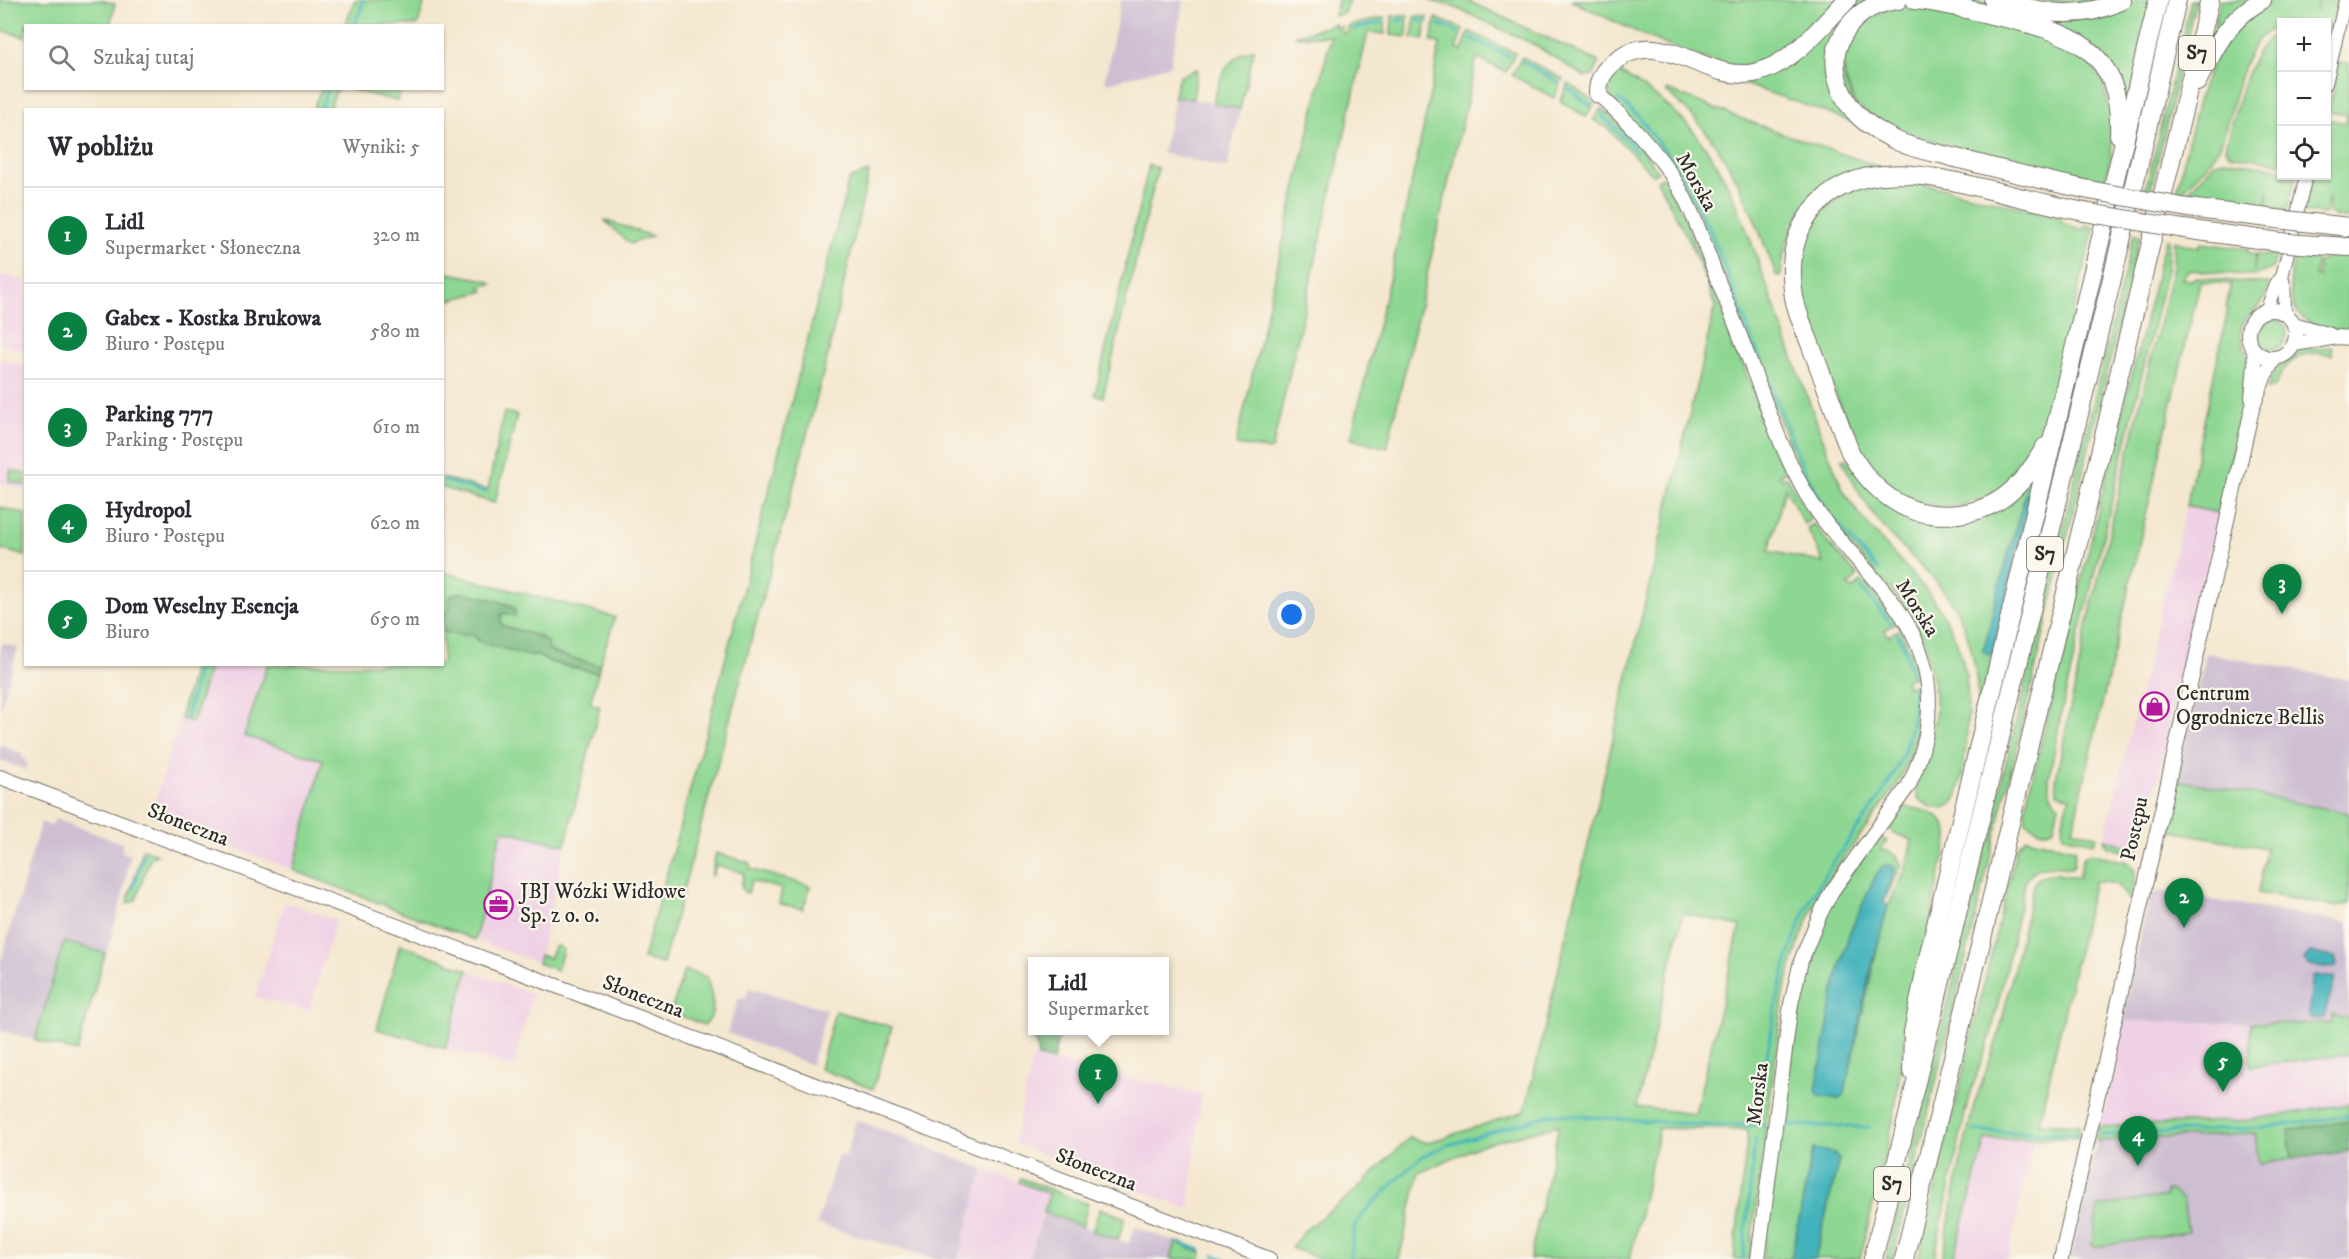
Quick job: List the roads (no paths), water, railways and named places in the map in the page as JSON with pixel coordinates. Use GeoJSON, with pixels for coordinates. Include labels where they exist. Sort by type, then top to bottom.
{"type":"FeatureCollection","features":[{"type":"Feature","properties":{"kind":"highway"},"geometry":{"type":"LineString","coordinates":[[1598,94],[1598,85],[1606,68],[1617,59],[1636,50],[1657,48],[1670,51],[1715,70],[1738,75],[1764,70],[1797,50],[1847,0]]}},
{"type":"Feature","properties":{"kind":"highway"},"geometry":{"type":"LineString","coordinates":[[1898,0],[1887,1],[1860,13],[1847,26],[1838,46],[1835,61],[1837,79],[1844,97],[1854,111],[1866,122],[1897,141],[1959,159],[2089,190],[2188,208],[2349,227]]}},
{"type":"Feature","properties":{"kind":"highway"},"geometry":{"type":"LineString","coordinates":[[1915,0],[2056,30],[2089,50],[2110,79],[2117,100],[2120,126],[2118,170]]}},
{"type":"Feature","properties":{"kind":"highway"},"geometry":{"type":"LineString","coordinates":[[1993,0],[2050,13],[2071,14],[2102,9],[2122,0]]}},
{"type":"Feature","properties":{"kind":"highway"},"geometry":{"type":"LineString","coordinates":[[1911,1109],[1913,1032],[1927,962],[2158,0]]}},
{"type":"Feature","properties":{"kind":"highway","name":"S7"},"geometry":{"type":"LineString","coordinates":[[1873,1259],[2177,0]]}},
{"type":"Feature","properties":{"kind":"highway","name":"S7"},"geometry":{"type":"LineString","coordinates":[[1904,1259],[2210,0]]}},
{"type":"Feature","properties":{"kind":"highway"},"geometry":{"type":"LineString","coordinates":[[2185,105],[2222,35],[2244,11],[2262,0]]}},
{"type":"Feature","properties":{"kind":"highway"},"geometry":{"type":"LineString","coordinates":[[2054,430],[2024,479],[2007,496],[1989,506],[1960,515],[1942,515],[1909,508],[1896,503],[1869,481],[1850,452],[1794,300],[1792,260],[1795,241],[1805,220],[1816,206],[1831,193],[1851,182],[1876,175],[1935,176],[2084,212],[2280,242],[2349,247]]}},
{"type":"Feature","properties":{"kind":"main road","name":"Morska"},"geometry":{"type":"LineString","coordinates":[[1598,94],[1634,128],[1658,155],[1679,186],[1700,233],[1793,470],[1816,511],[1831,532],[1889,597],[1902,615],[1916,639],[1928,680],[1930,700],[1928,729],[1918,766],[1909,785],[1832,891],[1801,961],[1791,1004],[1758,1259]]}},
{"type":"Feature","properties":{"kind":"main road"},"geometry":{"type":"LineString","coordinates":[[2290,320],[2295,337],[2294,344],[2289,351],[2275,358],[2265,358],[2254,350],[2250,343],[2249,328],[2253,320],[2266,311],[2276,311],[2290,320],[2343,337]]}},
{"type":"Feature","properties":{"kind":"main road"},"geometry":{"type":"LineString","coordinates":[[2294,344],[2343,337]]}},
{"type":"Feature","properties":{"kind":"main road","name":"Postępu"},"geometry":{"type":"LineString","coordinates":[[2252,409],[2254,350]]}},
{"type":"Feature","properties":{"kind":"main road","name":"Postępu"},"geometry":{"type":"LineString","coordinates":[[2061,1259],[2252,409],[2265,375],[2275,358]]}},
{"type":"Feature","properties":{"kind":"main road","name":"Słoneczna"},"geometry":{"type":"LineString","coordinates":[[0,777],[570,991],[1269,1259]]}},
{"type":"Feature","properties":{"kind":"street"},"geometry":{"type":"LineString","coordinates":[[2329,72],[2345,0]]}},
{"type":"Feature","properties":{"kind":"street"},"geometry":{"type":"LineString","coordinates":[[2290,320],[2283,304],[2282,277],[2305,180]]}},
{"type":"Feature","properties":{"kind":"street"},"geometry":{"type":"LineString","coordinates":[[2266,311],[2277,282],[2282,277]]}},
{"type":"Feature","properties":{"kind":"water"},"geometry":{"type":"Polygon","coordinates":[[[2027,488],[2032,488],[1993,653],[1988,655],[1982,650],[2027,488]]]}},
{"type":"Feature","properties":{"kind":"water"},"geometry":{"type":"Polygon","coordinates":[[[1885,865],[1893,866],[1895,869],[1884,903],[1888,906],[1870,973],[1844,1096],[1839,1099],[1819,1096],[1816,1090],[1836,980],[1849,934],[1877,873],[1885,865]]]}},
{"type":"Feature","properties":{"kind":"water"},"geometry":{"type":"Polygon","coordinates":[[[2310,953],[2335,957],[2337,966],[2334,968],[2308,965],[2304,960],[2310,953]]]}},
{"type":"Feature","properties":{"kind":"water"},"geometry":{"type":"Polygon","coordinates":[[[2315,975],[2335,978],[2324,1018],[2317,1020],[2310,1018],[2309,1013],[2312,978],[2315,975]]]}},
{"type":"Feature","properties":{"kind":"water"},"geometry":{"type":"Polygon","coordinates":[[[1813,1149],[1834,1153],[1839,1160],[1815,1259],[1791,1259],[1813,1149]]]}},
{"type":"Feature","properties":{"kind":"waterway"},"geometry":{"type":"LineString","coordinates":[[355,24],[364,0]]}},
{"type":"Feature","properties":{"kind":"waterway"},"geometry":{"type":"LineString","coordinates":[[1397,20],[1404,20]]}},
{"type":"Feature","properties":{"kind":"waterway"},"geometry":{"type":"LineString","coordinates":[[1418,20],[1424,21]]}},
{"type":"Feature","properties":{"kind":"waterway"},"geometry":{"type":"LineString","coordinates":[[1354,29],[1382,22]]}},
{"type":"Feature","properties":{"kind":"waterway"},"geometry":{"type":"LineString","coordinates":[[1439,24],[1458,32]]}},
{"type":"Feature","properties":{"kind":"waterway"},"geometry":{"type":"LineString","coordinates":[[1471,38],[1509,56]]}},
{"type":"Feature","properties":{"kind":"waterway"},"geometry":{"type":"LineString","coordinates":[[1523,62],[1558,82]]}},
{"type":"Feature","properties":{"kind":"waterway"},"geometry":{"type":"LineString","coordinates":[[1569,89],[1591,106]]}},
{"type":"Feature","properties":{"kind":"waterway"},"geometry":{"type":"LineString","coordinates":[[321,108],[327,90]]}},
{"type":"Feature","properties":{"kind":"waterway"},"geometry":{"type":"LineString","coordinates":[[1618,99],[1638,116],[1680,171],[1710,231],[1803,468],[1829,515],[1878,570]]}},
{"type":"Feature","properties":{"kind":"waterway"},"geometry":{"type":"LineString","coordinates":[[1602,115],[1636,151]]}},
{"type":"Feature","properties":{"kind":"waterway"},"geometry":{"type":"LineString","coordinates":[[444,481],[485,492]]}},
{"type":"Feature","properties":{"kind":"waterway"},"geometry":{"type":"LineString","coordinates":[[1861,588],[1891,623]]}},
{"type":"Feature","properties":{"kind":"waterway"},"geometry":{"type":"LineString","coordinates":[[1897,634],[1904,647],[1912,675]]}},
{"type":"Feature","properties":{"kind":"waterway"},"geometry":{"type":"LineString","coordinates":[[186,718],[199,666]]}},
{"type":"Feature","properties":{"kind":"waterway"},"geometry":{"type":"LineString","coordinates":[[1761,1097],[1777,1001],[1798,930],[1807,907],[1823,878],[1892,777],[1904,750],[1912,720],[1914,685]]}},
{"type":"Feature","properties":{"kind":"waterway"},"geometry":{"type":"LineString","coordinates":[[133,889],[144,855]]}},
{"type":"Feature","properties":{"kind":"waterway"},"geometry":{"type":"LineString","coordinates":[[1350,1259],[1355,1225],[1368,1208],[1421,1157],[1448,1145],[1551,1114],[1703,1125],[1765,1125]]}},
{"type":"Feature","properties":{"kind":"waterway"},"geometry":{"type":"LineString","coordinates":[[2102,1135],[2258,1128],[2349,1116]]}},
{"type":"Feature","properties":{"kind":"waterway"},"geometry":{"type":"LineString","coordinates":[[1782,1125],[1869,1127]]}},
{"type":"Feature","properties":{"kind":"waterway"},"geometry":{"type":"LineString","coordinates":[[1975,1131],[2076,1134]]}},
{"type":"Feature","properties":{"kind":"waterway"},"geometry":{"type":"LineString","coordinates":[[1743,1259],[1755,1140]]}},
{"type":"Feature","properties":{"kind":"waterway"},"geometry":{"type":"LineString","coordinates":[[1181,1243],[1201,1250]]}},
{"type":"Feature","properties":{"kind":"waterway"},"geometry":{"type":"LineString","coordinates":[[1214,1255],[1225,1259]]}},
{"type":"Feature","properties":{"kind":"place","name":"Parking 777"},"geometry":{"type":"Point","coordinates":[2282,614]}},
{"type":"Feature","properties":{"kind":"place","name":"Centrum Ogrodnicze Bellis"},"geometry":{"type":"Point","coordinates":[2155,706]}},
{"type":"Feature","properties":{"kind":"place","name":"JBJ Wózki Widłowe Sp. z o. o."},"geometry":{"type":"Point","coordinates":[499,904]}},
{"type":"Feature","properties":{"kind":"place","name":"Gabex - Kostka Brukowa"},"geometry":{"type":"Point","coordinates":[2184,928]}},
{"type":"Feature","properties":{"kind":"place","name":"Dom Weselny Esencja"},"geometry":{"type":"Point","coordinates":[2223,1092]}},
{"type":"Feature","properties":{"kind":"place","name":"Lidl"},"geometry":{"type":"Point","coordinates":[1098,1104]}},
{"type":"Feature","properties":{"kind":"place","name":"Hydropol"},"geometry":{"type":"Point","coordinates":[2138,1166]}}]}
